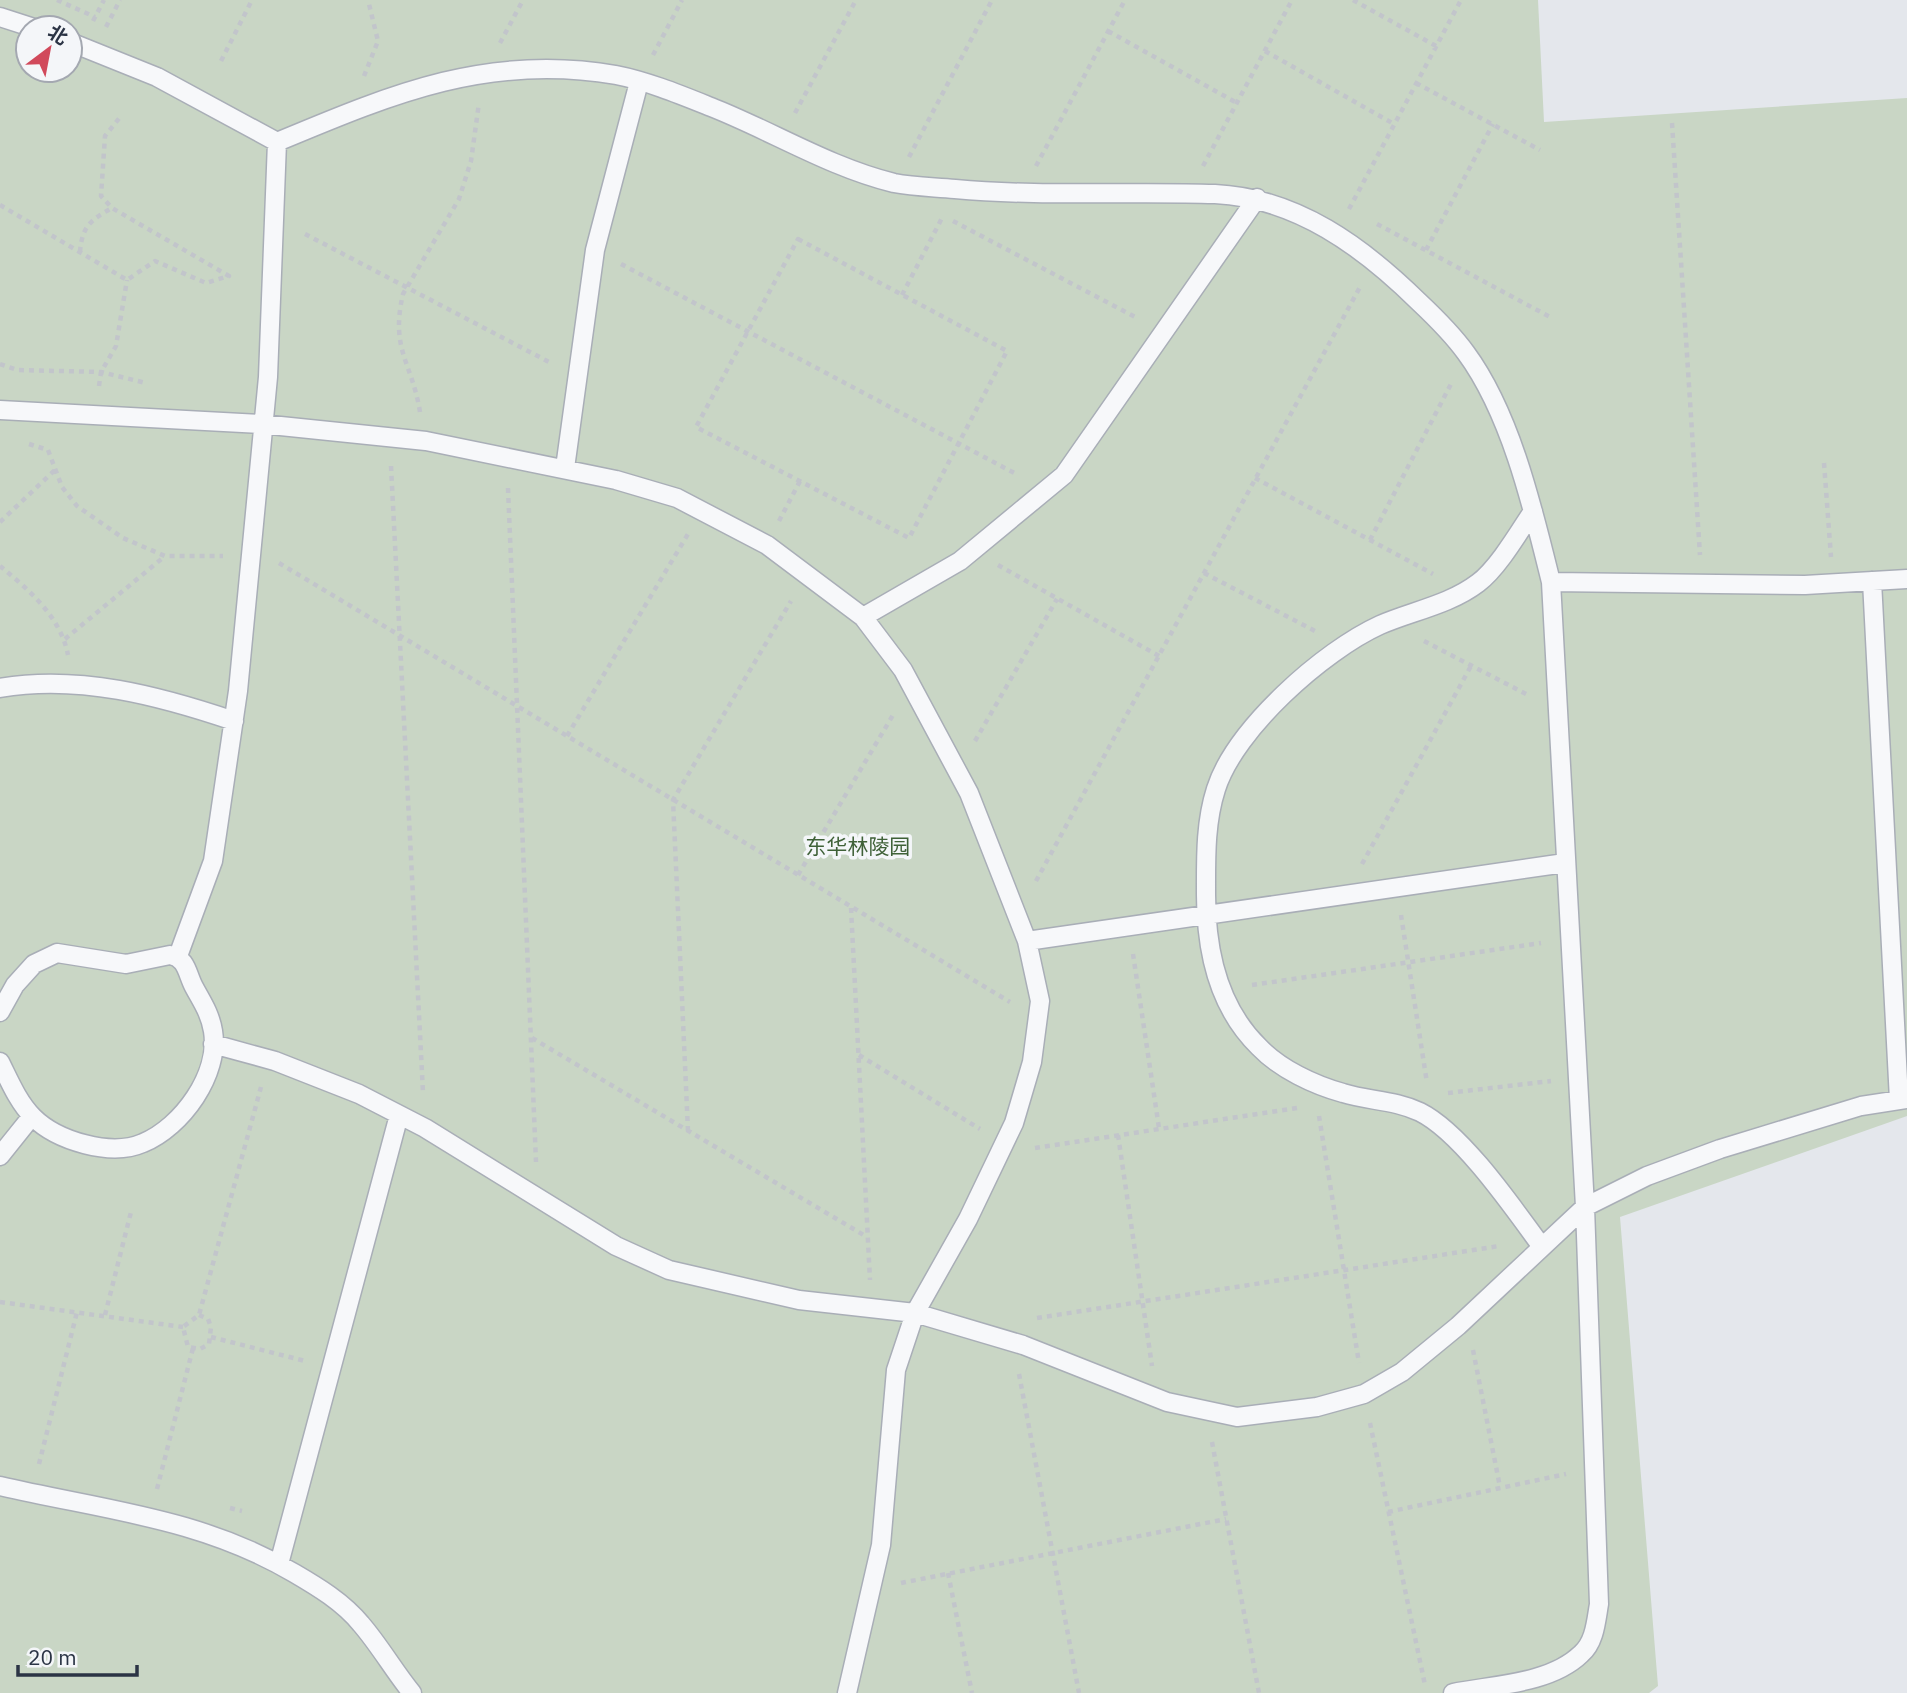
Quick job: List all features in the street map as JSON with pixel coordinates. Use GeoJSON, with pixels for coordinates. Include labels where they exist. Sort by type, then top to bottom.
{"type":"FeatureCollection","features":[{"type":"Feature","properties":{"kind":"lane"},"geometry":{"type":"LineString","coordinates":[[84,48],[157,77],[277,142]]}},
{"type":"Feature","properties":{"kind":"lane"},"geometry":{"type":"LineString","coordinates":[[277,142],[361,107],[484,71],[555,68],[620,76],[711,107],[817,157],[896,183],[1022,192],[1188,194],[1257,198],[1306,216],[1374,261],[1436,318],[1467,354],[1497,411],[1533,511],[1551,582],[1585,1206],[1599,1604],[1594,1634],[1582,1654],[1541,1676],[1453,1693]]}},
{"type":"Feature","properties":{"kind":"lane"},"geometry":{"type":"LineString","coordinates":[[565,468],[595,250],[639,82]]}},
{"type":"Feature","properties":{"kind":"lane"},"geometry":{"type":"LineString","coordinates":[[0,1062],[32,1116],[55,1135],[81,1144],[142,1144],[169,1126],[205,1082],[214,1033],[207,1008],[178,956],[213,862],[234,721],[261,424],[268,377],[277,142]]}},
{"type":"Feature","properties":{"kind":"lane"},"geometry":{"type":"LineString","coordinates":[[863,617],[972,551],[1063,475],[1257,198]]}},
{"type":"Feature","properties":{"kind":"lane"},"geometry":{"type":"LineString","coordinates":[[0,410],[261,424],[419,440],[565,468],[677,498],[703,509],[767,545],[808,573],[863,617],[912,684],[958,771],[1017,916],[1027,941],[1040,1001],[1032,1062],[1014,1123],[968,1219],[915,1313],[896,1370],[881,1545],[874,1588],[847,1693]]}},
{"type":"Feature","properties":{"kind":"lane"},"geometry":{"type":"LineString","coordinates":[[1533,511],[1480,583],[1341,645],[1280,700],[1232,755],[1217,786],[1209,816],[1206,913],[1210,951],[1220,990],[1236,1022],[1261,1049],[1294,1073],[1342,1093],[1407,1106],[1432,1121],[1444,1130],[1504,1196],[1536,1253]]}},
{"type":"Feature","properties":{"kind":"lane"},"geometry":{"type":"LineString","coordinates":[[1551,582],[1833,584],[1907,579]]}},
{"type":"Feature","properties":{"kind":"lane"},"geometry":{"type":"LineString","coordinates":[[213,1044],[268,1059],[359,1094],[425,1128],[616,1246],[669,1270],[799,1300],[915,1313],[1013,1342],[1157,1399],[1207,1413],[1237,1417],[1282,1414],[1364,1394],[1402,1372],[1466,1318],[1585,1206],[1647,1176],[1720,1149],[1861,1106],[1903,1099],[1872,581]]}},
{"type":"Feature","properties":{"kind":"lane"},"geometry":{"type":"LineString","coordinates":[[0,688],[29,683],[68,684],[163,699],[234,721]]}},
{"type":"Feature","properties":{"kind":"lane"},"geometry":{"type":"LineString","coordinates":[[1027,941],[1565,863]]}},
{"type":"Feature","properties":{"kind":"lane"},"geometry":{"type":"LineString","coordinates":[[0,1012],[8,980],[57,953],[126,964],[170,955],[178,956]]}},
{"type":"Feature","properties":{"kind":"lane"},"geometry":{"type":"LineString","coordinates":[[279,1564],[399,1115]]}},
{"type":"Feature","properties":{"kind":"lane"},"geometry":{"type":"LineString","coordinates":[[0,1156],[32,1116]]}},
{"type":"Feature","properties":{"kind":"lane"},"geometry":{"type":"LineString","coordinates":[[0,1486],[150,1516],[204,1530],[247,1546],[326,1591],[361,1623],[412,1693]]}},
{"type":"Feature","properties":{"kind":"path"},"geometry":{"type":"LineString","coordinates":[[57,0],[95,17]]}},
{"type":"Feature","properties":{"kind":"path"},"geometry":{"type":"LineString","coordinates":[[221,61],[252,0]]}},
{"type":"Feature","properties":{"kind":"path"},"geometry":{"type":"LineString","coordinates":[[361,107],[359,88],[378,41],[368,0]]}},
{"type":"Feature","properties":{"kind":"path"},"geometry":{"type":"LineString","coordinates":[[419,440],[421,415],[418,395],[401,353],[399,309],[407,288],[458,198],[471,161],[484,71],[523,0]]}},
{"type":"Feature","properties":{"kind":"path"},"geometry":{"type":"LineString","coordinates":[[639,82],[682,0]]}},
{"type":"Feature","properties":{"kind":"path"},"geometry":{"type":"LineString","coordinates":[[781,140],[856,0]]}},
{"type":"Feature","properties":{"kind":"path"},"geometry":{"type":"LineString","coordinates":[[896,183],[992,0]]}},
{"type":"Feature","properties":{"kind":"path"},"geometry":{"type":"LineString","coordinates":[[1022,192],[1125,0]]}},
{"type":"Feature","properties":{"kind":"path"},"geometry":{"type":"LineString","coordinates":[[1188,194],[1292,0]]}},
{"type":"Feature","properties":{"kind":"path"},"geometry":{"type":"LineString","coordinates":[[1353,0],[1436,46]]}},
{"type":"Feature","properties":{"kind":"path"},"geometry":{"type":"LineString","coordinates":[[1335,233],[1461,0]]}},
{"type":"Feature","properties":{"kind":"path"},"geometry":{"type":"LineString","coordinates":[[1108,31],[1237,103]]}},
{"type":"Feature","properties":{"kind":"path"},"geometry":{"type":"LineString","coordinates":[[1265,51],[1394,124]]}},
{"type":"Feature","properties":{"kind":"path"},"geometry":{"type":"LineString","coordinates":[[1416,83],[1540,150]]}},
{"type":"Feature","properties":{"kind":"path"},"geometry":{"type":"LineString","coordinates":[[95,415],[101,372],[116,346],[127,280],[155,261],[206,283],[229,276],[112,208],[101,196],[105,136],[121,116]]}},
{"type":"Feature","properties":{"kind":"path"},"geometry":{"type":"LineString","coordinates":[[1672,123],[1702,584]]}},
{"type":"Feature","properties":{"kind":"path"},"geometry":{"type":"LineString","coordinates":[[1426,250],[1493,124]]}},
{"type":"Feature","properties":{"kind":"path"},"geometry":{"type":"LineString","coordinates":[[1338,202],[1360,214]]}},
{"type":"Feature","properties":{"kind":"path"},"geometry":{"type":"LineString","coordinates":[[0,205],[127,280]]}},
{"type":"Feature","properties":{"kind":"path"},"geometry":{"type":"LineString","coordinates":[[80,252],[82,233],[90,220],[112,208]]}},
{"type":"Feature","properties":{"kind":"path"},"geometry":{"type":"LineString","coordinates":[[902,295],[943,215],[1163,332]]}},
{"type":"Feature","properties":{"kind":"path"},"geometry":{"type":"LineString","coordinates":[[1371,220],[1550,317]]}},
{"type":"Feature","properties":{"kind":"path"},"geometry":{"type":"LineString","coordinates":[[305,234],[556,366]]}},
{"type":"Feature","properties":{"kind":"path"},"geometry":{"type":"LineString","coordinates":[[798,239],[1007,351],[909,538],[696,427],[748,333],[798,239]]}},
{"type":"Feature","properties":{"kind":"path"},"geometry":{"type":"LineString","coordinates":[[595,250],[1046,491]]}},
{"type":"Feature","properties":{"kind":"path"},"geometry":{"type":"LineString","coordinates":[[1017,916],[1374,261]]}},
{"type":"Feature","properties":{"kind":"path"},"geometry":{"type":"LineString","coordinates":[[1370,540],[1467,354]]}},
{"type":"Feature","properties":{"kind":"path"},"geometry":{"type":"LineString","coordinates":[[0,364],[17,370],[101,372],[146,383]]}},
{"type":"Feature","properties":{"kind":"path"},"geometry":{"type":"LineString","coordinates":[[390,437],[425,1128]]}},
{"type":"Feature","properties":{"kind":"path"},"geometry":{"type":"LineString","coordinates":[[24,442],[48,450],[62,487],[77,506],[123,538],[165,555],[249,556],[271,559],[1037,1019]]}},
{"type":"Feature","properties":{"kind":"path"},"geometry":{"type":"LineString","coordinates":[[507,456],[537,1196]]}},
{"type":"Feature","properties":{"kind":"path"},"geometry":{"type":"LineString","coordinates":[[1824,463],[1833,584]]}},
{"type":"Feature","properties":{"kind":"path"},"geometry":{"type":"LineString","coordinates":[[0,522],[56,469]]}},
{"type":"Feature","properties":{"kind":"path"},"geometry":{"type":"LineString","coordinates":[[1255,478],[1465,591]]}},
{"type":"Feature","properties":{"kind":"path"},"geometry":{"type":"LineString","coordinates":[[767,545],[800,481]]}},
{"type":"Feature","properties":{"kind":"path"},"geometry":{"type":"LineString","coordinates":[[567,736],[703,509]]}},
{"type":"Feature","properties":{"kind":"path"},"geometry":{"type":"LineString","coordinates":[[972,551],[1158,656]]}},
{"type":"Feature","properties":{"kind":"path"},"geometry":{"type":"LineString","coordinates":[[65,639],[165,555]]}},
{"type":"Feature","properties":{"kind":"path"},"geometry":{"type":"LineString","coordinates":[[0,566],[48,611],[65,639],[68,684]]}},
{"type":"Feature","properties":{"kind":"path"},"geometry":{"type":"LineString","coordinates":[[688,1131],[673,800],[808,573]]}},
{"type":"Feature","properties":{"kind":"path"},"geometry":{"type":"LineString","coordinates":[[1204,573],[1341,645]]}},
{"type":"Feature","properties":{"kind":"path"},"geometry":{"type":"LineString","coordinates":[[958,771],[1057,599]]}},
{"type":"Feature","properties":{"kind":"path"},"geometry":{"type":"LineString","coordinates":[[1418,638],[1539,701]]}},
{"type":"Feature","properties":{"kind":"path"},"geometry":{"type":"LineString","coordinates":[[1345,894],[1471,666]]}},
{"type":"Feature","properties":{"kind":"path"},"geometry":{"type":"LineString","coordinates":[[798,875],[912,684]]}},
{"type":"Feature","properties":{"kind":"path"},"geometry":{"type":"LineString","coordinates":[[1397,887],[1432,1121]]}},
{"type":"Feature","properties":{"kind":"path"},"geometry":{"type":"LineString","coordinates":[[851,907],[871,1306]]}},
{"type":"Feature","properties":{"kind":"path"},"geometry":{"type":"LineString","coordinates":[[1129,925],[1159,1128]]}},
{"type":"Feature","properties":{"kind":"path"},"geometry":{"type":"LineString","coordinates":[[1220,990],[1570,939]]}},
{"type":"Feature","properties":{"kind":"path"},"geometry":{"type":"LineString","coordinates":[[531,1037],[868,1237]]}},
{"type":"Feature","properties":{"kind":"path"},"geometry":{"type":"LineString","coordinates":[[858,1055],[1002,1148],[1118,1135],[1304,1107]]}},
{"type":"Feature","properties":{"kind":"path"},"geometry":{"type":"LineString","coordinates":[[0,1302],[183,1327],[200,1315],[268,1059]]}},
{"type":"Feature","properties":{"kind":"path"},"geometry":{"type":"LineString","coordinates":[[1429,1096],[1577,1078]]}},
{"type":"Feature","properties":{"kind":"path"},"geometry":{"type":"LineString","coordinates":[[1317,1105],[1364,1394],[1427,1693]]}},
{"type":"Feature","properties":{"kind":"path"},"geometry":{"type":"LineString","coordinates":[[1118,1135],[1157,1399]]}},
{"type":"Feature","properties":{"kind":"path"},"geometry":{"type":"LineString","coordinates":[[105,1315],[131,1212]]}},
{"type":"Feature","properties":{"kind":"path"},"geometry":{"type":"LineString","coordinates":[[1035,1318],[1510,1244],[1536,1253]]}},
{"type":"Feature","properties":{"kind":"path"},"geometry":{"type":"LineString","coordinates":[[39,1464],[77,1312]]}},
{"type":"Feature","properties":{"kind":"path"},"geometry":{"type":"LineString","coordinates":[[183,1327],[188,1347],[200,1349],[209,1344],[211,1337],[208,1318],[200,1315]]}},
{"type":"Feature","properties":{"kind":"path"},"geometry":{"type":"LineString","coordinates":[[1466,1318],[1500,1487]]}},
{"type":"Feature","properties":{"kind":"path"},"geometry":{"type":"LineString","coordinates":[[211,1337],[332,1368]]}},
{"type":"Feature","properties":{"kind":"path"},"geometry":{"type":"LineString","coordinates":[[1013,1342],[1079,1693]]}},
{"type":"Feature","properties":{"kind":"path"},"geometry":{"type":"LineString","coordinates":[[150,1516],[193,1348]]}},
{"type":"Feature","properties":{"kind":"path"},"geometry":{"type":"LineString","coordinates":[[1207,1413],[1259,1693]]}},
{"type":"Feature","properties":{"kind":"path"},"geometry":{"type":"LineString","coordinates":[[1388,1512],[1594,1468]]}},
{"type":"Feature","properties":{"kind":"path"},"geometry":{"type":"LineString","coordinates":[[874,1588],[1226,1518]]}},
{"type":"Feature","properties":{"kind":"path"},"geometry":{"type":"LineString","coordinates":[[948,1573],[972,1693]]}},
{"type":"Feature","properties":{"kind":"green space","name":"东华林陵园"},"geometry":{"type":"Polygon","coordinates":[[[0,0],[1538,0],[1544,122],[1907,98],[1907,1116],[1620,1217],[1658,1686],[1649,1693],[0,1693],[0,0]]]}}]}
